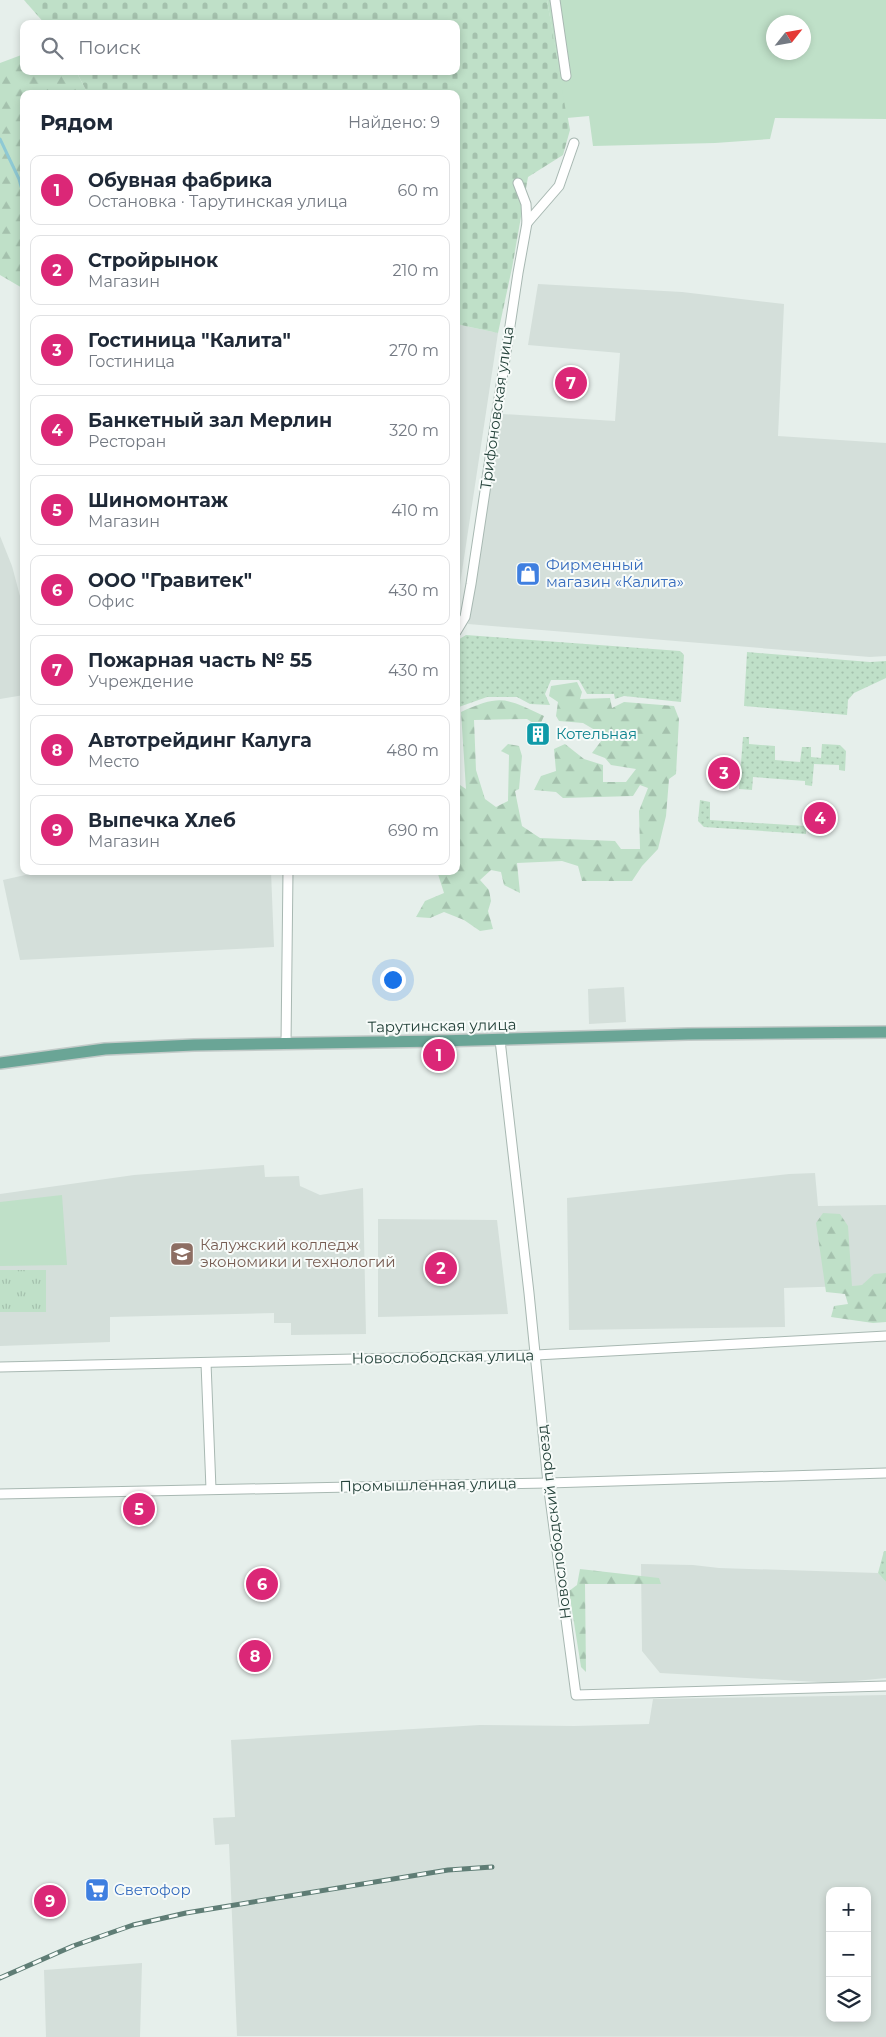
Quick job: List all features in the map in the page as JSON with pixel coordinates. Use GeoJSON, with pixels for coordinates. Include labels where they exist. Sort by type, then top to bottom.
{"type":"FeatureCollection","features":[{"type":"Feature","properties":{"kind":"main road","name":"Тарутинская улица"},"geometry":{"type":"LineString","coordinates":[[0,1063],[106,1049],[194,1045],[500,1040],[634,1035],[886,1032]]}},
{"type":"Feature","properties":{"kind":"street"},"geometry":{"type":"LineString","coordinates":[[555,0],[566,76]]}},
{"type":"Feature","properties":{"kind":"street"},"geometry":{"type":"LineString","coordinates":[[527,223],[559,186],[574,143]]}},
{"type":"Feature","properties":{"kind":"street","name":"Трифоновская улица"},"geometry":{"type":"LineString","coordinates":[[460,625],[465,617],[471,584],[527,223],[526,204],[518,183]]}},
{"type":"Feature","properties":{"kind":"street"},"geometry":{"type":"LineString","coordinates":[[286,1044],[288,875]]}},
{"type":"Feature","properties":{"kind":"street","name":"Новослободский проезд"},"geometry":{"type":"LineString","coordinates":[[500,1040],[536,1354],[548,1483],[576,1695],[886,1686]]}},
{"type":"Feature","properties":{"kind":"street","name":"Новослободская улица"},"geometry":{"type":"LineString","coordinates":[[0,1367],[536,1354],[886,1336]]}},
{"type":"Feature","properties":{"kind":"street"},"geometry":{"type":"LineString","coordinates":[[206,1363],[211,1489]]}},
{"type":"Feature","properties":{"kind":"street","name":"Промышленная улица"},"geometry":{"type":"LineString","coordinates":[[0,1494],[548,1483],[886,1473]]}},
{"type":"Feature","properties":{"kind":"shaded area"},"geometry":{"type":"Polygon","coordinates":[[[538,284],[682,292],[784,304],[778,436],[886,443],[886,656],[870,657],[468,624],[502,414],[615,421],[620,353],[528,345],[538,284]]]}},
{"type":"Feature","properties":{"kind":"shaded area"},"geometry":{"type":"Polygon","coordinates":[[[460,325],[498,333],[460,585],[460,325]]]}},
{"type":"Feature","properties":{"kind":"shaded area"},"geometry":{"type":"Polygon","coordinates":[[[0,536],[12,566],[20,596],[20,696],[0,699],[0,536]]]}},
{"type":"Feature","properties":{"kind":"shaded area"},"geometry":{"type":"Polygon","coordinates":[[[25,875],[271,875],[274,947],[20,960],[3,880],[25,875]]]}},
{"type":"Feature","properties":{"kind":"shaded area"},"geometry":{"type":"Polygon","coordinates":[[[624,987],[626,1022],[589,1024],[588,989],[624,987]]]}},
{"type":"Feature","properties":{"kind":"shaded area","name":"Калужский колледж экономики и технологий"},"geometry":{"type":"Polygon","coordinates":[[[264,1165],[265,1177],[299,1176],[300,1186],[320,1195],[363,1188],[366,1334],[291,1335],[291,1323],[274,1323],[274,1313],[110,1317],[110,1342],[0,1346],[0,1194],[134,1175],[264,1165]]]}},
{"type":"Feature","properties":{"kind":"shaded area"},"geometry":{"type":"Polygon","coordinates":[[[815,1173],[818,1206],[886,1205],[886,1285],[784,1288],[785,1327],[569,1330],[567,1198],[789,1174],[815,1173]]]}},
{"type":"Feature","properties":{"kind":"shaded area"},"geometry":{"type":"Polygon","coordinates":[[[378,1219],[497,1220],[508,1314],[378,1317],[378,1219]]]}},
{"type":"Feature","properties":{"kind":"shaded area"},"geometry":{"type":"Polygon","coordinates":[[[641,1564],[878,1573],[886,1582],[886,1678],[835,1683],[660,1673],[642,1651],[641,1564]]]}},
{"type":"Feature","properties":{"kind":"shaded area"},"geometry":{"type":"Polygon","coordinates":[[[886,1695],[886,2037],[237,2036],[229,1844],[215,1845],[213,1818],[235,1817],[231,1740],[480,1725],[574,1726],[649,1724],[653,1699],[886,1695]]]}},
{"type":"Feature","properties":{"kind":"shaded area"},"geometry":{"type":"Polygon","coordinates":[[[142,1963],[140,2037],[46,2037],[44,1970],[142,1963]]]}},
{"type":"Feature","properties":{"kind":"green space"},"geometry":{"type":"Polygon","coordinates":[[[24,0],[547,0],[570,130],[563,155],[528,177],[498,333],[460,325],[460,90],[86,90],[78,75],[460,75],[460,20],[42,20],[24,0]]]}},
{"type":"Feature","properties":{"kind":"green space"},"geometry":{"type":"Polygon","coordinates":[[[547,0],[886,0],[886,119],[775,118],[770,139],[715,143],[593,146],[589,116],[567,118],[547,0]]]}},
{"type":"Feature","properties":{"kind":"green space"},"geometry":{"type":"Polygon","coordinates":[[[20,56],[20,75],[78,75],[86,90],[20,90],[20,287],[0,275],[0,63],[20,56]]]}},
{"type":"Feature","properties":{"kind":"green space"},"geometry":{"type":"Polygon","coordinates":[[[466,635],[680,651],[684,655],[681,702],[624,696],[615,699],[614,694],[587,694],[579,680],[551,680],[545,694],[550,705],[530,704],[517,697],[487,697],[460,707],[460,639],[466,635]]]}},
{"type":"Feature","properties":{"kind":"green space"},"geometry":{"type":"Polygon","coordinates":[[[747,652],[870,662],[886,661],[886,678],[854,693],[848,700],[847,715],[744,706],[747,652]]]}},
{"type":"Feature","properties":{"kind":"green space"},"geometry":{"type":"Polygon","coordinates":[[[577,682],[582,692],[580,699],[610,698],[612,708],[624,702],[674,706],[679,719],[676,774],[669,779],[666,816],[658,849],[642,866],[632,881],[582,881],[578,866],[562,861],[517,863],[520,893],[504,885],[501,872],[491,870],[480,880],[489,890],[491,901],[488,911],[493,929],[480,931],[464,920],[444,912],[430,918],[416,917],[425,901],[444,893],[438,875],[460,875],[460,785],[466,789],[461,712],[474,706],[503,700],[521,705],[544,716],[539,727],[527,719],[474,720],[476,770],[485,799],[496,807],[508,801],[509,755],[501,751],[508,744],[519,746],[522,756],[519,789],[515,791],[522,826],[540,838],[615,841],[621,849],[640,849],[639,811],[648,788],[640,785],[633,796],[563,798],[556,792],[534,790],[541,776],[556,771],[554,749],[565,744],[584,759],[603,765],[603,782],[626,782],[636,769],[611,765],[605,758],[592,753],[605,736],[583,723],[559,721],[556,716],[558,702],[549,696],[551,686],[577,682]]]}},
{"type":"Feature","properties":{"kind":"green space"},"geometry":{"type":"Polygon","coordinates":[[[743,737],[749,737],[749,744],[775,746],[775,760],[800,762],[802,747],[811,747],[811,757],[821,758],[822,744],[840,745],[846,751],[845,771],[839,770],[839,765],[814,764],[812,786],[805,785],[805,781],[753,777],[752,790],[739,789],[743,737]]]}},
{"type":"Feature","properties":{"kind":"green space"},"geometry":{"type":"Polygon","coordinates":[[[700,800],[710,802],[710,820],[806,826],[806,834],[704,827],[698,821],[700,800]]]}},
{"type":"Feature","properties":{"kind":"green space"},"geometry":{"type":"Polygon","coordinates":[[[62,1195],[67,1265],[0,1266],[0,1202],[62,1195]]]}},
{"type":"Feature","properties":{"kind":"green space"},"geometry":{"type":"Polygon","coordinates":[[[823,1213],[840,1214],[848,1226],[852,1286],[862,1285],[874,1274],[886,1273],[886,1322],[873,1323],[831,1317],[834,1306],[848,1304],[845,1294],[826,1292],[816,1223],[823,1213]]]}},
{"type":"Feature","properties":{"kind":"green space"},"geometry":{"type":"Polygon","coordinates":[[[0,1270],[46,1270],[46,1312],[0,1312],[0,1270]]]}},
{"type":"Feature","properties":{"kind":"green space"},"geometry":{"type":"Polygon","coordinates":[[[884,1551],[886,1551],[886,1582],[878,1573],[884,1551]]]}},
{"type":"Feature","properties":{"kind":"green space"},"geometry":{"type":"Polygon","coordinates":[[[580,1569],[659,1578],[661,1584],[585,1584],[586,1672],[581,1667],[569,1591],[577,1585],[580,1569]]]}},
{"type":"Feature","properties":{"kind":"waterway"},"geometry":{"type":"LineString","coordinates":[[0,139],[20,183]]}},
{"type":"Feature","properties":{"kind":"railway"},"geometry":{"type":"LineString","coordinates":[[0,1978],[73,1946],[133,1925],[186,1913],[448,1870],[492,1867]]}},
{"type":"Feature","properties":{"kind":"place","name":"Пожарная часть № 55"},"geometry":{"type":"Point","coordinates":[571,383]}},
{"type":"Feature","properties":{"kind":"place","name":"Фирменный магазин «Калита»"},"geometry":{"type":"Point","coordinates":[528,574]}},
{"type":"Feature","properties":{"kind":"place","name":"Котельная"},"geometry":{"type":"Point","coordinates":[538,734]}},
{"type":"Feature","properties":{"kind":"place","name":"Гостиница \"Калита\""},"geometry":{"type":"Point","coordinates":[724,773]}},
{"type":"Feature","properties":{"kind":"place","name":"Банкетный зал Мерлин"},"geometry":{"type":"Point","coordinates":[820,818]}},
{"type":"Feature","properties":{"kind":"place","name":"Обувная фабрика"},"geometry":{"type":"Point","coordinates":[439,1055]}},
{"type":"Feature","properties":{"kind":"place","name":"Калужский колледж экономики и технологий"},"geometry":{"type":"Point","coordinates":[182,1254]}},
{"type":"Feature","properties":{"kind":"place","name":"Стройрынок"},"geometry":{"type":"Point","coordinates":[441,1268]}},
{"type":"Feature","properties":{"kind":"place","name":"Шиномонтаж"},"geometry":{"type":"Point","coordinates":[139,1509]}},
{"type":"Feature","properties":{"kind":"place","name":"ООО \"Гравитек\""},"geometry":{"type":"Point","coordinates":[262,1584]}},
{"type":"Feature","properties":{"kind":"place","name":"Автотрейдинг Калуга"},"geometry":{"type":"Point","coordinates":[255,1656]}},
{"type":"Feature","properties":{"kind":"place","name":"Светофор"},"geometry":{"type":"Point","coordinates":[97,1890]}},
{"type":"Feature","properties":{"kind":"place","name":"Выпечка Хлеб"},"geometry":{"type":"Point","coordinates":[50,1901]}}]}
